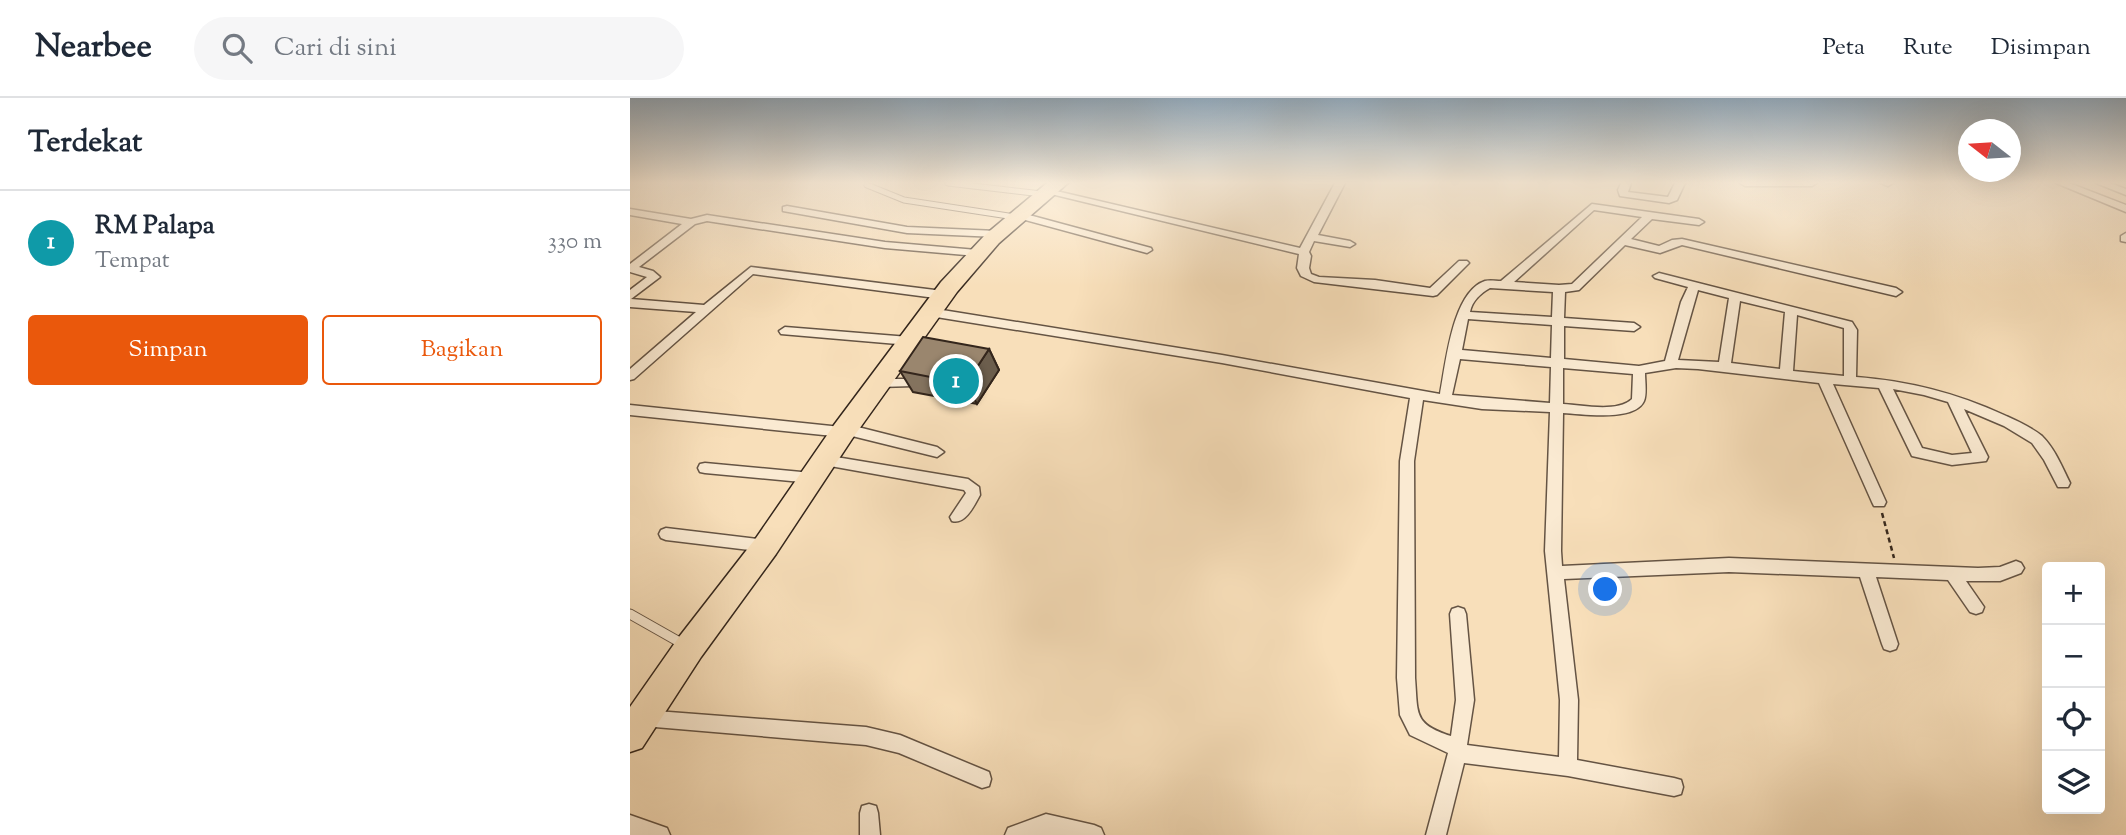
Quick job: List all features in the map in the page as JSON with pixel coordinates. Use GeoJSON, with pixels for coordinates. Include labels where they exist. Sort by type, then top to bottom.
{"type":"FeatureCollection","features":[{"type":"Feature","properties":{"kind":"highway"},"geometry":{"type":"LineString","coordinates":[[637,727],[690,648],[766,546],[909,341],[977,253],[1018,217]]}},
{"type":"Feature","properties":{"kind":"street"},"geometry":{"type":"LineString","coordinates":[[663,217],[691,222],[707,218],[885,245],[977,253]]}},
{"type":"Feature","properties":{"kind":"street"},"geometry":{"type":"LineString","coordinates":[[835,217],[907,230],[966,217]]}},
{"type":"Feature","properties":{"kind":"street"},"geometry":{"type":"LineString","coordinates":[[1069,217],[1147,250]]}},
{"type":"Feature","properties":{"kind":"street"},"geometry":{"type":"LineString","coordinates":[[1113,217],[1303,252],[1306,256],[1307,276],[1318,280],[1433,292],[1463,263]]}},
{"type":"Feature","properties":{"kind":"street"},"geometry":{"type":"LineString","coordinates":[[1303,252],[1322,217]]}},
{"type":"Feature","properties":{"kind":"street"},"geometry":{"type":"LineString","coordinates":[[1504,285],[1579,217]]}},
{"type":"Feature","properties":{"kind":"street"},"geometry":{"type":"LineString","coordinates":[[1445,399],[1465,306],[1478,290],[1488,284],[1559,289],[1580,285],[1648,217]]}},
{"type":"Feature","properties":{"kind":"street"},"geometry":{"type":"LineString","coordinates":[[1667,217],[1699,222]]}},
{"type":"Feature","properties":{"kind":"street"},"geometry":{"type":"LineString","coordinates":[[630,296],[654,276],[649,272],[630,269],[691,222]]}},
{"type":"Feature","properties":{"kind":"street"},"geometry":{"type":"LineString","coordinates":[[1312,237],[1350,244]]}},
{"type":"Feature","properties":{"kind":"street"},"geometry":{"type":"LineString","coordinates":[[1624,241],[1660,250],[1682,242],[1896,292]]}},
{"type":"Feature","properties":{"kind":"street"},"geometry":{"type":"LineString","coordinates":[[630,376],[748,272],[755,270],[1445,399],[1611,411],[1631,407],[1638,400],[1639,370]]}},
{"type":"Feature","properties":{"kind":"street"},"geometry":{"type":"LineString","coordinates":[[1659,276],[1851,328],[1850,382]]}},
{"type":"Feature","properties":{"kind":"street"},"geometry":{"type":"LineString","coordinates":[[1671,365],[1687,302],[1694,286]]}},
{"type":"Feature","properties":{"kind":"street"},"geometry":{"type":"LineString","coordinates":[[1559,289],[1554,573],[1569,700],[1568,767]]}},
{"type":"Feature","properties":{"kind":"street"},"geometry":{"type":"LineString","coordinates":[[1724,369],[1735,296]]}},
{"type":"Feature","properties":{"kind":"street"},"geometry":{"type":"LineString","coordinates":[[630,303],[706,309]]}},
{"type":"Feature","properties":{"kind":"street"},"geometry":{"type":"LineString","coordinates":[[1786,375],[1791,311]]}},
{"type":"Feature","properties":{"kind":"street"},"geometry":{"type":"LineString","coordinates":[[1463,315],[1634,327]]}},
{"type":"Feature","properties":{"kind":"street"},"geometry":{"type":"LineString","coordinates":[[785,331],[909,341]]}},
{"type":"Feature","properties":{"kind":"street"},"geometry":{"type":"LineString","coordinates":[[1454,355],[1557,361],[1639,370],[1653,365],[1724,369],[1926,391],[2008,423],[2033,436],[2043,445],[2063,483]]}},
{"type":"Feature","properties":{"kind":"street"},"geometry":{"type":"LineString","coordinates":[[879,383],[908,383],[931,360]]}},
{"type":"Feature","properties":{"kind":"street"},"geometry":{"type":"LineString","coordinates":[[1824,379],[1879,502]]}},
{"type":"Feature","properties":{"kind":"street"},"geometry":{"type":"LineString","coordinates":[[1884,385],[1917,452],[1952,460],[1981,457],[1954,402]]}},
{"type":"Feature","properties":{"kind":"street"},"geometry":{"type":"LineString","coordinates":[[1417,395],[1407,461],[1406,508],[1406,678],[1409,715],[1416,729],[1457,750],[1674,787]]}},
{"type":"Feature","properties":{"kind":"street"},"geometry":{"type":"LineString","coordinates":[[630,410],[845,430],[937,452]]}},
{"type":"Feature","properties":{"kind":"street"},"geometry":{"type":"LineString","coordinates":[[705,468],[818,469],[968,485],[974,491],[973,495],[957,517]]}},
{"type":"Feature","properties":{"kind":"street"},"geometry":{"type":"LineString","coordinates":[[666,534],[766,546]]}},
{"type":"Feature","properties":{"kind":"street"},"geometry":{"type":"LineString","coordinates":[[1554,573],[1729,565],[1952,574],[2000,573],[2016,568]]}},
{"type":"Feature","properties":{"kind":"street"},"geometry":{"type":"LineString","coordinates":[[1866,570],[1890,644]]}},
{"type":"Feature","properties":{"kind":"street"},"geometry":{"type":"LineString","coordinates":[[1952,574],[1976,607]]}},
{"type":"Feature","properties":{"kind":"street"},"geometry":{"type":"LineString","coordinates":[[1436,835],[1457,750],[1465,700],[1458,614]]}},
{"type":"Feature","properties":{"kind":"street"},"geometry":{"type":"LineString","coordinates":[[637,727],[866,736],[900,744],[982,779]]}},
{"type":"Feature","properties":{"kind":"street"},"geometry":{"type":"LineString","coordinates":[[869,813],[870,835]]}},
{"type":"Feature","properties":{"kind":"street"},"geometry":{"type":"LineString","coordinates":[[630,824],[660,835]]}},
{"type":"Feature","properties":{"kind":"street"},"geometry":{"type":"LineString","coordinates":[[1015,835],[1046,824],[1090,835]]}},
{"type":"Feature","properties":{"kind":"lane"},"geometry":{"type":"LineString","coordinates":[[630,614],[690,648]]}},
{"type":"Feature","properties":{"kind":"path"},"geometry":{"type":"LineString","coordinates":[[1879,502],[1898,571]]}},
{"type":"Feature","properties":{"kind":"building"},"geometry":{"type":"Polygon","coordinates":[[[923,337],[989,349],[966,384],[900,371],[923,337]]]}},
{"type":"Feature","properties":{"kind":"place","name":"RM Palapa"},"geometry":{"type":"Point","coordinates":[956,381]}}]}
